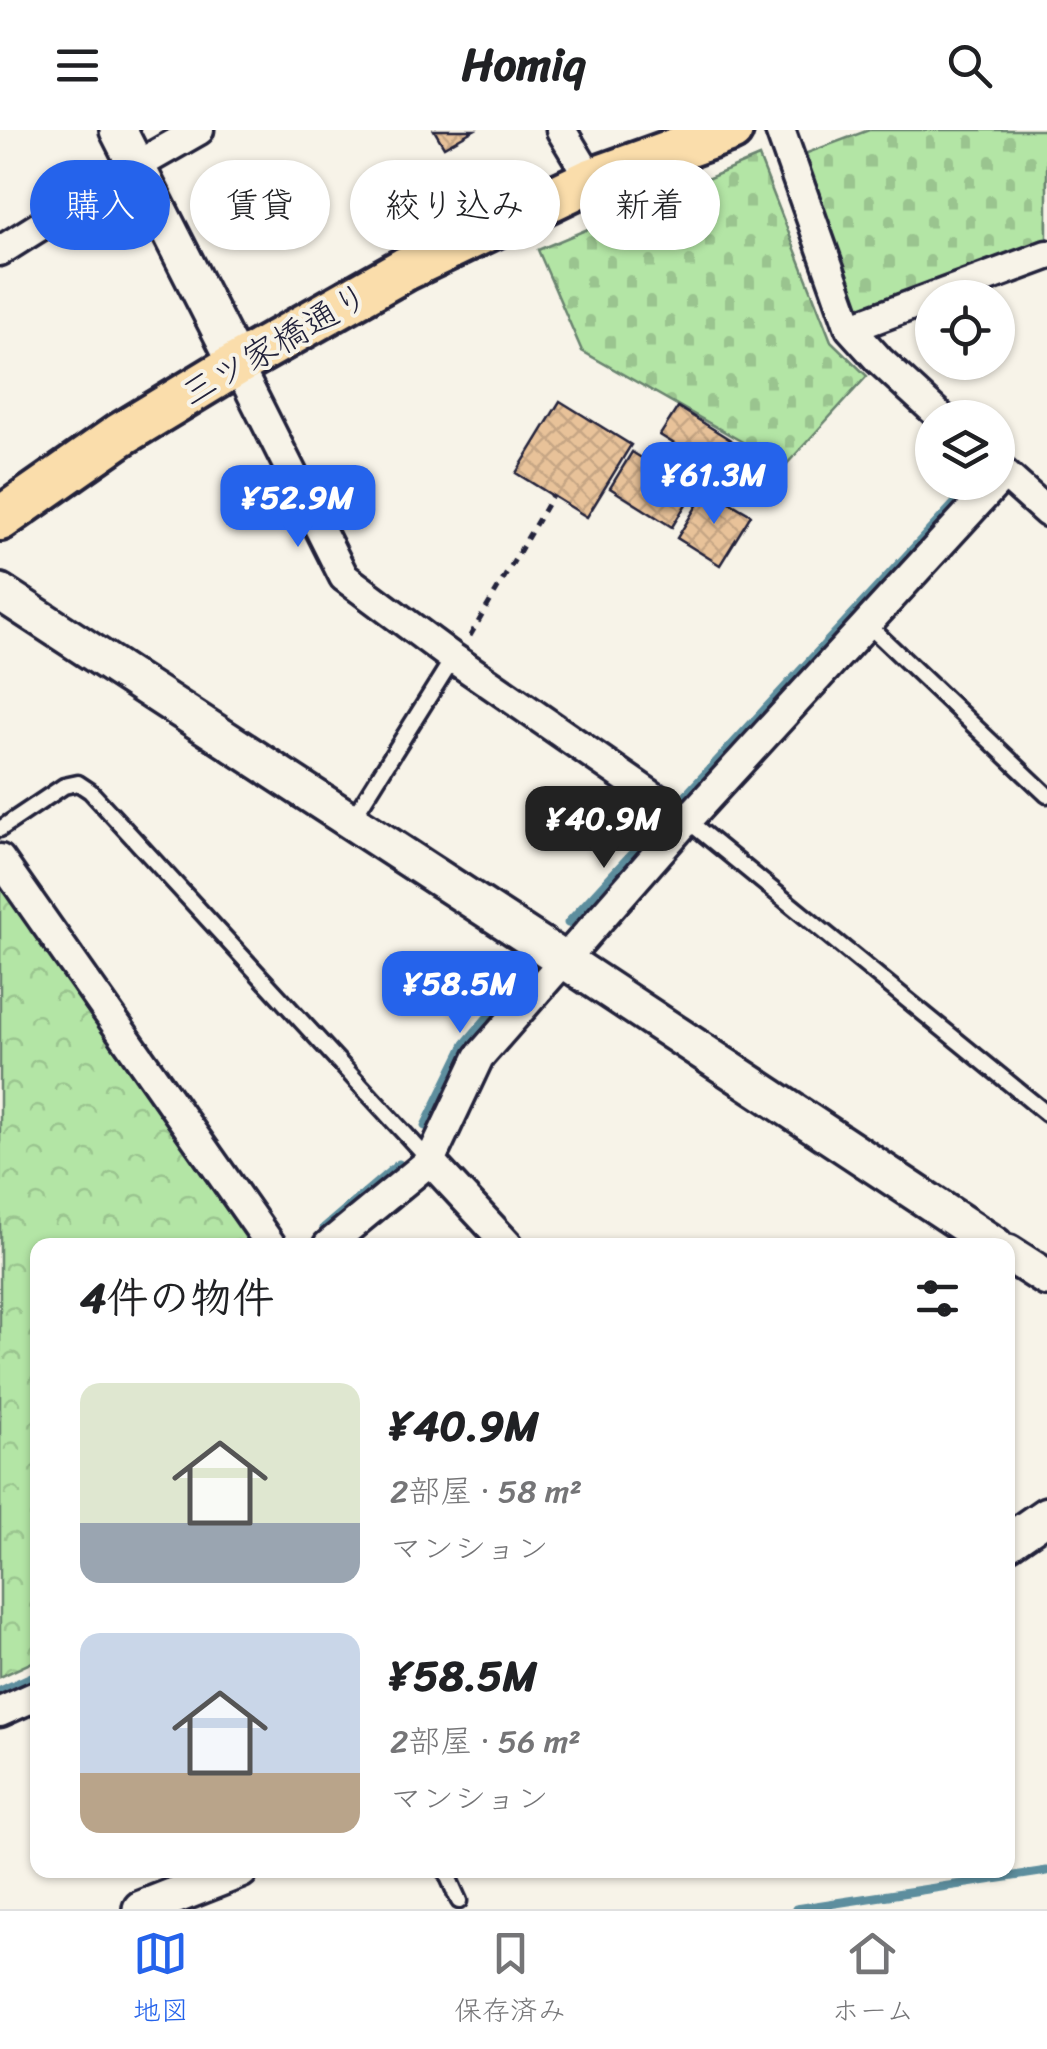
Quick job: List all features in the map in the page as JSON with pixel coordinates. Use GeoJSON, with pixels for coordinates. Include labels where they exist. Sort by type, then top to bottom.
{"type":"FeatureCollection","features":[{"type":"Feature","properties":{"kind":"main road","name":"三ツ家橋通り"},"geometry":{"type":"LineString","coordinates":[[647,160],[731,130]]}},
{"type":"Feature","properties":{"kind":"main road","name":"三ツ家橋通り"},"geometry":{"type":"LineString","coordinates":[[0,519],[120,435],[237,364],[405,269],[580,185]]}},
{"type":"Feature","properties":{"kind":"street"},"geometry":{"type":"LineString","coordinates":[[118,130],[133,160]]}},
{"type":"Feature","properties":{"kind":"street"},"geometry":{"type":"LineString","coordinates":[[146,160],[199,130]]}},
{"type":"Feature","properties":{"kind":"street"},"geometry":{"type":"LineString","coordinates":[[561,130],[580,162]]}},
{"type":"Feature","properties":{"kind":"street"},"geometry":{"type":"LineString","coordinates":[[780,130],[850,328],[922,400]]}},
{"type":"Feature","properties":{"kind":"street"},"geometry":{"type":"LineString","coordinates":[[0,252],[30,233]]}},
{"type":"Feature","properties":{"kind":"street"},"geometry":{"type":"LineString","coordinates":[[170,233],[344,578],[687,820]]}},
{"type":"Feature","properties":{"kind":"street"},"geometry":{"type":"LineString","coordinates":[[850,328],[1047,254]]}},
{"type":"Feature","properties":{"kind":"street"},"geometry":{"type":"LineString","coordinates":[[1015,489],[1047,512]]}},
{"type":"Feature","properties":{"kind":"street"},"geometry":{"type":"LineString","coordinates":[[336,1238],[430,1161],[479,1057],[687,820],[978,500]]}},
{"type":"Feature","properties":{"kind":"street"},"geometry":{"type":"LineString","coordinates":[[0,592],[564,960],[976,1238]]}},
{"type":"Feature","properties":{"kind":"street"},"geometry":{"type":"LineString","coordinates":[[0,859],[267,1238]]}},
{"type":"Feature","properties":{"kind":"street"},"geometry":{"type":"LineString","coordinates":[[430,1161],[502,1238]]}},
{"type":"Feature","properties":{"kind":"street"},"geometry":{"type":"LineString","coordinates":[[1015,1257],[1047,1278]]}},
{"type":"Feature","properties":{"kind":"street"},"geometry":{"type":"LineString","coordinates":[[1015,1537],[1047,1515]]}},
{"type":"Feature","properties":{"kind":"street"},"geometry":{"type":"LineString","coordinates":[[0,1712],[30,1699]]}},
{"type":"Feature","properties":{"kind":"street"},"geometry":{"type":"LineString","coordinates":[[140,1909],[219,1878]]}},
{"type":"Feature","properties":{"kind":"lane"},"geometry":{"type":"LineString","coordinates":[[867,624],[1047,794]]}},
{"type":"Feature","properties":{"kind":"lane"},"geometry":{"type":"LineString","coordinates":[[350,822],[453,658]]}},
{"type":"Feature","properties":{"kind":"lane"},"geometry":{"type":"LineString","coordinates":[[0,829],[64,786],[78,783],[90,791],[430,1161]]}},
{"type":"Feature","properties":{"kind":"lane"},"geometry":{"type":"LineString","coordinates":[[687,820],[1047,1114]]}},
{"type":"Feature","properties":{"kind":"lane"},"geometry":{"type":"LineString","coordinates":[[449,1878],[459,1901]]}},
{"type":"Feature","properties":{"kind":"path"},"geometry":{"type":"LineString","coordinates":[[453,658],[552,496]]}},
{"type":"Feature","properties":{"kind":"green space"},"geometry":{"type":"Polygon","coordinates":[[[869,130],[1047,130],[1047,242],[948,280],[915,280],[915,293],[865,312],[854,308],[803,162],[807,153],[869,130]]]}},
{"type":"Feature","properties":{"kind":"green space"},"geometry":{"type":"Polygon","coordinates":[[[759,157],[831,341],[867,376],[785,466],[582,351],[538,250],[560,250],[560,241],[580,232],[580,250],[720,250],[720,173],[759,157]]]}},
{"type":"Feature","properties":{"kind":"green space"},"geometry":{"type":"Polygon","coordinates":[[[0,886],[246,1238],[30,1238],[30,1663],[0,1677],[0,886]]]}},
{"type":"Feature","properties":{"kind":"building"},"geometry":{"type":"Polygon","coordinates":[[[434,130],[474,130],[444,147],[434,130]]]}},
{"type":"Feature","properties":{"kind":"building"},"geometry":{"type":"Polygon","coordinates":[[[560,401],[631,445],[587,517],[516,473],[560,401]]]}},
{"type":"Feature","properties":{"kind":"building"},"geometry":{"type":"Polygon","coordinates":[[[678,407],[756,456],[739,484],[660,435],[678,407]]]}},
{"type":"Feature","properties":{"kind":"building"},"geometry":{"type":"Polygon","coordinates":[[[632,452],[694,491],[672,527],[610,488],[632,452]]]}},
{"type":"Feature","properties":{"kind":"building"},"geometry":{"type":"Polygon","coordinates":[[[707,489],[751,515],[720,565],[677,538],[707,489]]]}},
{"type":"Feature","properties":{"kind":"waterway"},"geometry":{"type":"LineString","coordinates":[[568,923],[958,500]]}},
{"type":"Feature","properties":{"kind":"waterway"},"geometry":{"type":"LineString","coordinates":[[425,1126],[465,1044],[521,978]]}},
{"type":"Feature","properties":{"kind":"waterway"},"geometry":{"type":"LineString","coordinates":[[324,1228],[399,1164]]}},
{"type":"Feature","properties":{"kind":"waterway"},"geometry":{"type":"LineString","coordinates":[[0,1691],[30,1678]]}},
{"type":"Feature","properties":{"kind":"waterway"},"geometry":{"type":"LineString","coordinates":[[1015,1876],[1047,1871]]}},
{"type":"Feature","properties":{"kind":"waterway"},"geometry":{"type":"LineString","coordinates":[[796,1909],[1001,1878]]}}]}
